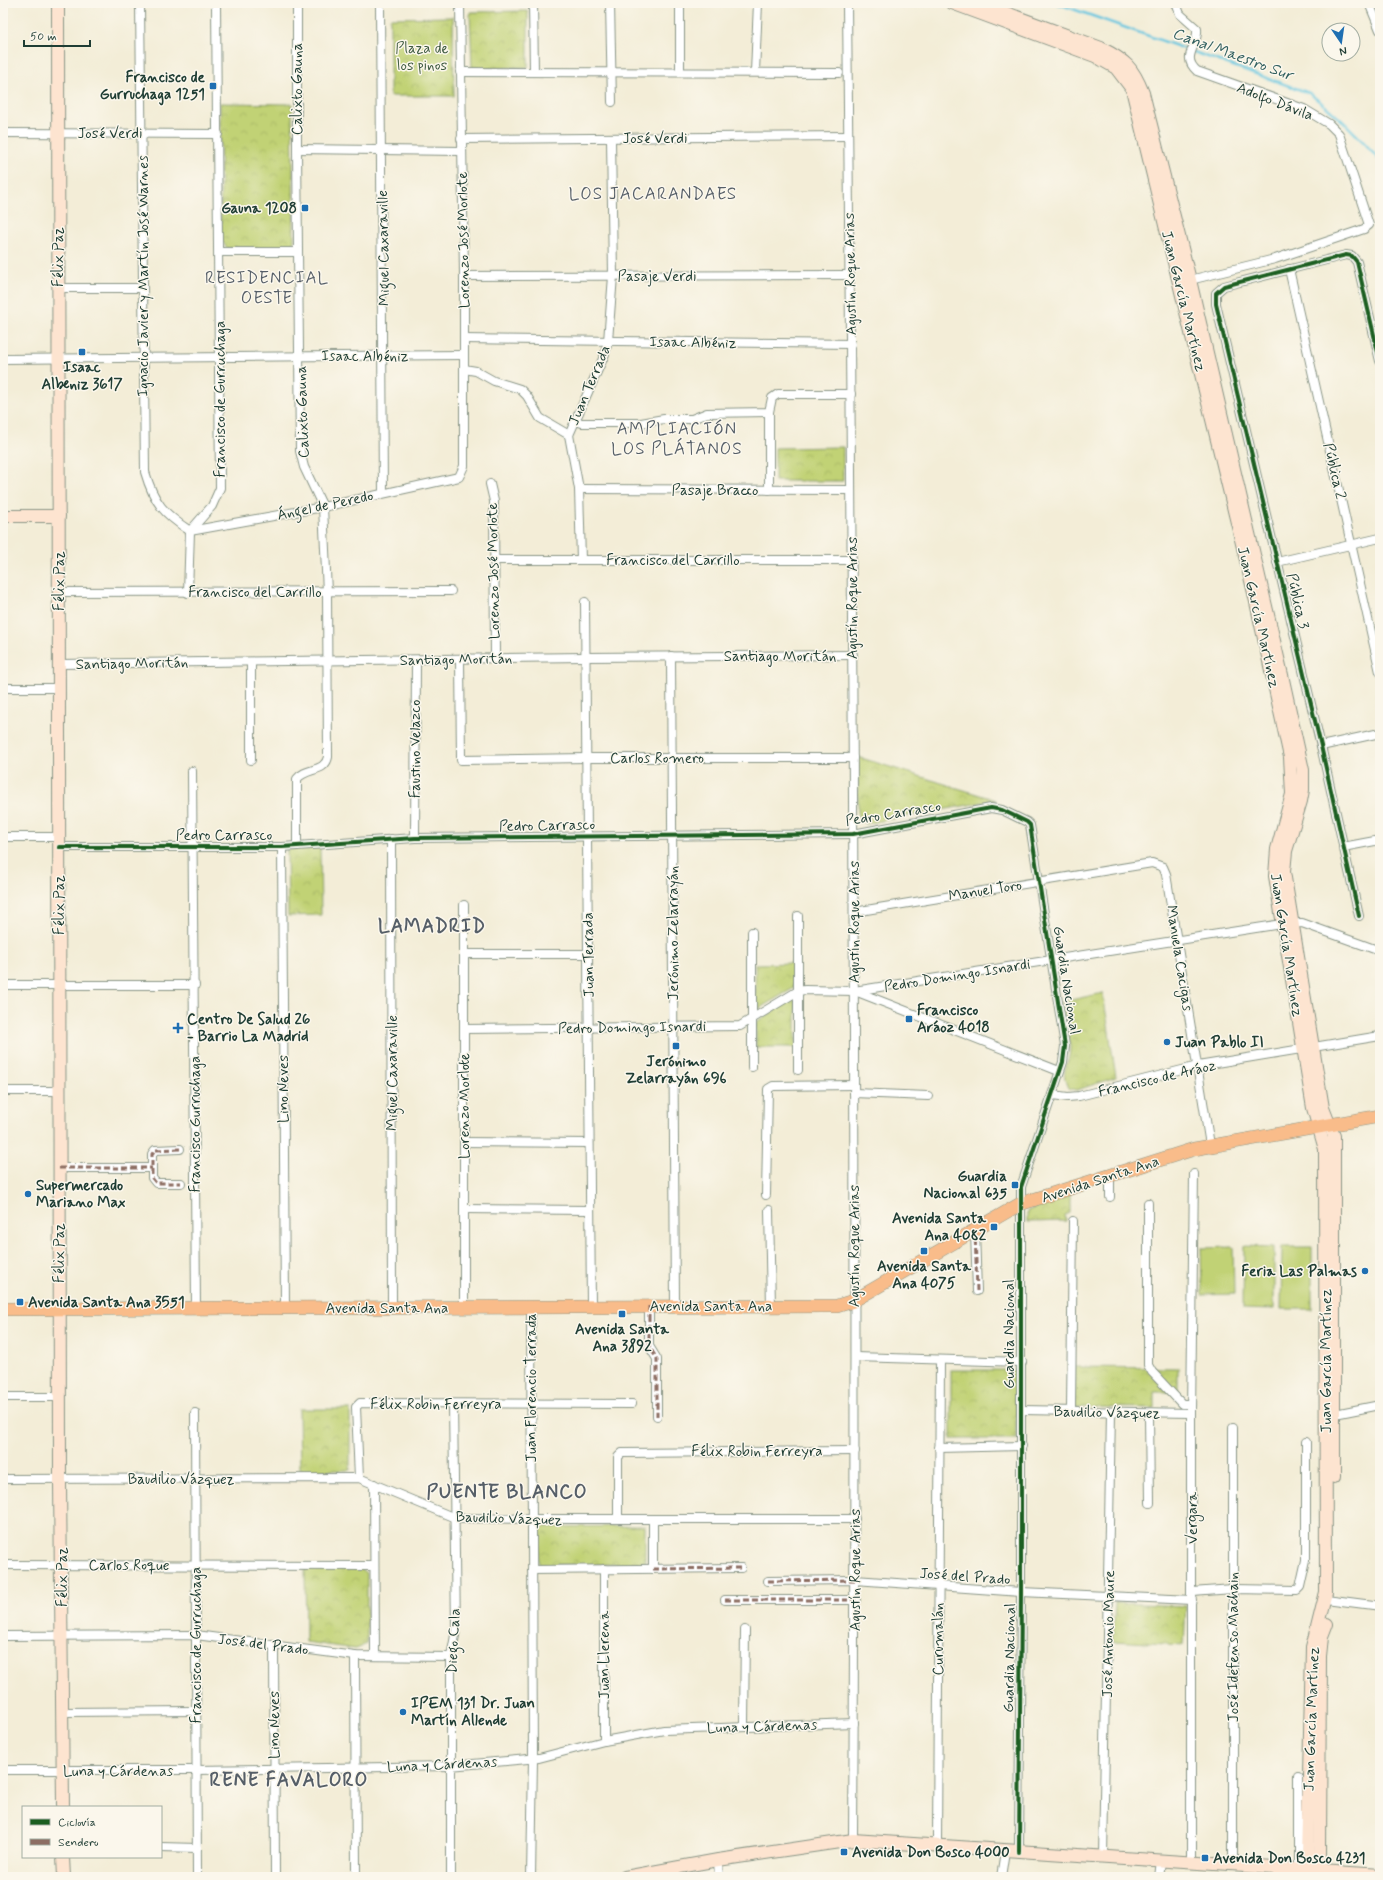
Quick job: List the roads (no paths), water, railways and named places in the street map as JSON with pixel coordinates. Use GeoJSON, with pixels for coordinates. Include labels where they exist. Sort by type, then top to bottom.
{"type":"FeatureCollection","features":[{"type":"Feature","properties":{"kind":"main road","name":"Félix Paz"},"geometry":{"type":"LineString","coordinates":[[58,3],[59,1168],[63,1806]]}},
{"type":"Feature","properties":{"kind":"main road","name":"Juan García Martínez"},"geometry":{"type":"LineString","coordinates":[[952,3],[1106,62],[1122,74],[1135,97],[1254,593],[1293,771],[1292,794],[1274,864],[1287,924],[1309,1047],[1313,1108],[1334,1142],[1335,1414],[1330,1599],[1322,1637],[1320,1656],[1319,1850],[1311,1874]]}},
{"type":"Feature","properties":{"kind":"main road","name":"Juan García Martínez"},"geometry":{"type":"LineString","coordinates":[[979,3],[1100,48],[1117,56],[1130,66],[1138,79],[1143,93],[1190,280],[1282,675],[1302,770],[1303,790],[1301,801],[1284,862],[1287,924]]}},
{"type":"Feature","properties":{"kind":"main road"},"geometry":{"type":"LineString","coordinates":[[3,516],[59,516]]}},
{"type":"Feature","properties":{"kind":"main road","name":"Avenida Santa Ana"},"geometry":{"type":"LineString","coordinates":[[3,1309],[60,1310],[836,1306],[853,1301],[1020,1204],[1210,1145],[1380,1116]]}},
{"type":"Feature","properties":{"kind":"main road","name":"Juan García Martínez"},"geometry":{"type":"LineString","coordinates":[[1325,1126],[1330,1599]]}},
{"type":"Feature","properties":{"kind":"main road"},"geometry":{"type":"LineString","coordinates":[[625,1877],[718,1860],[853,1840],[1233,1866],[1311,1874],[1366,1876],[1380,1875]]}},
{"type":"Feature","properties":{"kind":"main road"},"geometry":{"type":"LineString","coordinates":[[63,1858],[64,1877]]}},
{"type":"Feature","properties":{"kind":"street","name":"Ignacio Javier y Martín José Warnes"},"geometry":{"type":"LineString","coordinates":[[140,3],[144,472],[150,490],[157,502],[167,514],[190,531]]}},
{"type":"Feature","properties":{"kind":"street","name":"Francisco de Gurruchaga"},"geometry":{"type":"LineString","coordinates":[[190,531],[212,506],[220,488],[216,3]]}},
{"type":"Feature","properties":{"kind":"street","name":"Calixto Gauna"},"geometry":{"type":"LineString","coordinates":[[297,3],[296,149],[300,451],[304,467],[323,507],[327,592],[328,757],[327,762],[320,769],[306,771],[301,773],[297,778],[297,846]]}},
{"type":"Feature","properties":{"kind":"street","name":"Miguel Caxaraville"},"geometry":{"type":"LineString","coordinates":[[380,3],[384,356],[383,493]]}},
{"type":"Feature","properties":{"kind":"street","name":"Lorenzo José Morlote"},"geometry":{"type":"LineString","coordinates":[[459,477],[464,466],[464,276],[460,3]]}},
{"type":"Feature","properties":{"kind":"street"},"geometry":{"type":"LineString","coordinates":[[533,3],[534,72]]}},
{"type":"Feature","properties":{"kind":"street"},"geometry":{"type":"LineString","coordinates":[[610,3],[612,102]]}},
{"type":"Feature","properties":{"kind":"street"},"geometry":{"type":"LineString","coordinates":[[680,3],[680,72]]}},
{"type":"Feature","properties":{"kind":"street"},"geometry":{"type":"LineString","coordinates":[[755,72],[758,3]]}},
{"type":"Feature","properties":{"kind":"street","name":"Agustín Roque Arias"},"geometry":{"type":"LineString","coordinates":[[847,3],[854,834],[853,1301],[855,1358],[856,1600],[853,1840]]}},
{"type":"Feature","properties":{"kind":"street","name":"Adolfo Dávila"},"geometry":{"type":"LineString","coordinates":[[1176,3],[1180,14],[1197,29],[1198,34],[1190,55],[1192,66],[1197,71],[1304,109],[1329,124],[1339,134],[1345,147],[1369,225],[1364,229],[1275,259],[1190,280]]}},
{"type":"Feature","properties":{"kind":"street"},"geometry":{"type":"LineString","coordinates":[[1369,3],[1380,30]]}},
{"type":"Feature","properties":{"kind":"street"},"geometry":{"type":"LineString","coordinates":[[460,72],[839,73]]}},
{"type":"Feature","properties":{"kind":"street","name":"José Verdi"},"geometry":{"type":"LineString","coordinates":[[3,134],[218,134]]}},
{"type":"Feature","properties":{"kind":"street","name":"José Verdi"},"geometry":{"type":"LineString","coordinates":[[461,139],[848,136]]}},
{"type":"Feature","properties":{"kind":"street","name":"Juan Terrada"},"geometry":{"type":"LineString","coordinates":[[581,560],[580,489],[569,435],[605,354],[608,341],[613,276],[611,138]]}},
{"type":"Feature","properties":{"kind":"street"},"geometry":{"type":"LineString","coordinates":[[296,149],[461,151]]}},
{"type":"Feature","properties":{"kind":"street"},"geometry":{"type":"LineString","coordinates":[[219,252],[298,252]]}},
{"type":"Feature","properties":{"kind":"street"},"geometry":{"type":"LineString","coordinates":[[1289,269],[1346,255],[1352,256],[1357,262],[1380,361]]}},
{"type":"Feature","properties":{"kind":"street","name":"Pública 3"},"geometry":{"type":"LineString","coordinates":[[1289,269],[1224,286],[1216,292],[1216,304],[1359,916]]}},
{"type":"Feature","properties":{"kind":"street","name":"Pública 2"},"geometry":{"type":"LineString","coordinates":[[1289,269],[1380,672]]}},
{"type":"Feature","properties":{"kind":"street","name":"Pasaje Verdi"},"geometry":{"type":"LineString","coordinates":[[464,276],[850,275]]}},
{"type":"Feature","properties":{"kind":"street"},"geometry":{"type":"LineString","coordinates":[[58,288],[143,288]]}},
{"type":"Feature","properties":{"kind":"street","name":"Isaac Albéniz"},"geometry":{"type":"LineString","coordinates":[[464,339],[851,344]]}},
{"type":"Feature","properties":{"kind":"street","name":"Isaac Albéniz"},"geometry":{"type":"LineString","coordinates":[[3,358],[464,355]]}},
{"type":"Feature","properties":{"kind":"street"},"geometry":{"type":"LineString","coordinates":[[464,369],[476,371],[494,381],[520,389],[527,396],[540,418],[569,435]]}},
{"type":"Feature","properties":{"kind":"street"},"geometry":{"type":"LineString","coordinates":[[769,490],[769,412],[772,398],[778,394],[851,394]]}},
{"type":"Feature","properties":{"kind":"street"},"geometry":{"type":"LineString","coordinates":[[575,421],[582,423],[641,423],[664,419],[692,419],[707,413],[769,412]]}},
{"type":"Feature","properties":{"kind":"street","name":"Ángel de Peredo"},"geometry":{"type":"LineString","coordinates":[[190,531],[323,507],[459,477]]}},
{"type":"Feature","properties":{"kind":"street","name":"Lorenzo José Morlote"},"geometry":{"type":"LineString","coordinates":[[490,484],[494,501],[495,658]]}},
{"type":"Feature","properties":{"kind":"street","name":"Pasaje Bracco"},"geometry":{"type":"LineString","coordinates":[[580,489],[851,490]]}},
{"type":"Feature","properties":{"kind":"street"},"geometry":{"type":"LineString","coordinates":[[188,593],[190,531]]}},
{"type":"Feature","properties":{"kind":"street"},"geometry":{"type":"LineString","coordinates":[[1277,562],[1380,538]]}},
{"type":"Feature","properties":{"kind":"street","name":"Francisco del Carrillo"},"geometry":{"type":"LineString","coordinates":[[494,560],[852,560]]}},
{"type":"Feature","properties":{"kind":"street","name":"Francisco del Carrillo"},"geometry":{"type":"LineString","coordinates":[[59,592],[188,593],[451,591]]}},
{"type":"Feature","properties":{"kind":"street","name":"Juan Terrada"},"geometry":{"type":"LineString","coordinates":[[585,602],[591,1307]]}},
{"type":"Feature","properties":{"kind":"street","name":"Santiago Moritán"},"geometry":{"type":"LineString","coordinates":[[59,664],[852,655]]}},
{"type":"Feature","properties":{"kind":"street","name":"Jerónimo Zelarrayán"},"geometry":{"type":"LineString","coordinates":[[671,656],[675,1306]]}},
{"type":"Feature","properties":{"kind":"street","name":"Carlos Romero"},"geometry":{"type":"LineString","coordinates":[[460,659],[461,760],[586,758],[853,758]]}},
{"type":"Feature","properties":{"kind":"street","name":"Faustino Velazco"},"geometry":{"type":"LineString","coordinates":[[415,838],[416,660]]}},
{"type":"Feature","properties":{"kind":"street"},"geometry":{"type":"LineString","coordinates":[[250,662],[251,760]]}},
{"type":"Feature","properties":{"kind":"street"},"geometry":{"type":"LineString","coordinates":[[3,688],[59,688]]}},
{"type":"Feature","properties":{"kind":"street"},"geometry":{"type":"LineString","coordinates":[[1320,746],[1380,733]]}},
{"type":"Feature","properties":{"kind":"street","name":"Francisco Gurruchaga"},"geometry":{"type":"LineString","coordinates":[[192,771],[195,985],[196,1309]]}},
{"type":"Feature","properties":{"kind":"street","name":"Pedro Carrasco"},"geometry":{"type":"LineString","coordinates":[[3,837],[59,842],[193,847],[282,847],[415,838],[854,834],[991,808],[1002,810],[1027,822],[1030,825]]}},
{"type":"Feature","properties":{"kind":"street","name":"Guardia Nacional"},"geometry":{"type":"LineString","coordinates":[[1019,1852],[1022,1446],[1020,1204],[1023,1177],[1052,1095],[1066,1046],[1030,825]]}},
{"type":"Feature","properties":{"kind":"street","name":"Miguel Caxaraville"},"geometry":{"type":"LineString","coordinates":[[391,839],[392,1308]]}},
{"type":"Feature","properties":{"kind":"street"},"geometry":{"type":"LineString","coordinates":[[1343,847],[1380,840]]}},
{"type":"Feature","properties":{"kind":"street","name":"Lino Neves"},"geometry":{"type":"LineString","coordinates":[[282,847],[285,1308]]}},
{"type":"Feature","properties":{"kind":"street","name":"Manuel Toro"},"geometry":{"type":"LineString","coordinates":[[854,912],[1152,863],[1163,867]]}},
{"type":"Feature","properties":{"kind":"street","name":"Manuela Cacigas"},"geometry":{"type":"LineString","coordinates":[[1163,867],[1166,874],[1210,1145]]}},
{"type":"Feature","properties":{"kind":"street","name":"Lorenzo Morlote"},"geometry":{"type":"LineString","coordinates":[[464,905],[464,1307]]}},
{"type":"Feature","properties":{"kind":"street"},"geometry":{"type":"LineString","coordinates":[[798,916],[798,1070]]}},
{"type":"Feature","properties":{"kind":"street","name":"Pedro Domingo Isnardi"},"geometry":{"type":"LineString","coordinates":[[464,1029],[740,1026],[798,991],[854,991],[1287,924],[1302,923],[1380,951]]}},
{"type":"Feature","properties":{"kind":"street"},"geometry":{"type":"LineString","coordinates":[[752,932],[752,1067]]}},
{"type":"Feature","properties":{"kind":"street"},"geometry":{"type":"LineString","coordinates":[[464,954],[588,954]]}},
{"type":"Feature","properties":{"kind":"street"},"geometry":{"type":"LineString","coordinates":[[3,985],[195,985]]}},
{"type":"Feature","properties":{"kind":"street"},"geometry":{"type":"LineString","coordinates":[[854,991],[1059,1071]]}},
{"type":"Feature","properties":{"kind":"street","name":"Francisco de Aráoz"},"geometry":{"type":"LineString","coordinates":[[1052,1095],[1068,1097],[1079,1096],[1198,1066],[1380,1036]]}},
{"type":"Feature","properties":{"kind":"street"},"geometry":{"type":"LineString","coordinates":[[766,1194],[768,1089],[772,1086],[854,1089],[928,1096]]}},
{"type":"Feature","properties":{"kind":"street"},"geometry":{"type":"LineString","coordinates":[[3,1091],[59,1091]]}},
{"type":"Feature","properties":{"kind":"street"},"geometry":{"type":"LineString","coordinates":[[464,1142],[589,1143]]}},
{"type":"Feature","properties":{"kind":"street"},"geometry":{"type":"LineString","coordinates":[[180,1149],[154,1150],[152,1154],[152,1178],[156,1183],[181,1183]]}},
{"type":"Feature","properties":{"kind":"street"},"geometry":{"type":"LineString","coordinates":[[59,1168],[152,1168]]}},
{"type":"Feature","properties":{"kind":"street","name":"Vergara"},"geometry":{"type":"LineString","coordinates":[[1191,1863],[1191,1404],[1194,1174]]}},
{"type":"Feature","properties":{"kind":"street"},"geometry":{"type":"LineString","coordinates":[[1110,1175],[1110,1197]]}},
{"type":"Feature","properties":{"kind":"street"},"geometry":{"type":"LineString","coordinates":[[1148,1203],[1148,1365],[1152,1372],[1182,1404],[1191,1404]]}},
{"type":"Feature","properties":{"kind":"street"},"geometry":{"type":"LineString","coordinates":[[464,1209],[590,1210]]}},
{"type":"Feature","properties":{"kind":"street"},"geometry":{"type":"LineString","coordinates":[[769,1210],[771,1306]]}},
{"type":"Feature","properties":{"kind":"street"},"geometry":{"type":"LineString","coordinates":[[1071,1411],[1073,1221]]}},
{"type":"Feature","properties":{"kind":"street"},"geometry":{"type":"LineString","coordinates":[[975,1231],[977,1291]]}},
{"type":"Feature","properties":{"kind":"street"},"geometry":{"type":"LineString","coordinates":[[649,1306],[649,1346],[657,1359],[657,1416]]}},
{"type":"Feature","properties":{"kind":"street","name":"Juan Florencio Terrada"},"geometry":{"type":"LineString","coordinates":[[531,1307],[533,1759],[531,1877]]}},
{"type":"Feature","properties":{"kind":"street"},"geometry":{"type":"LineString","coordinates":[[855,1358],[1022,1362]]}},
{"type":"Feature","properties":{"kind":"street","name":"Curumalán"},"geometry":{"type":"LineString","coordinates":[[937,1846],[940,1360]]}},
{"type":"Feature","properties":{"kind":"street"},"geometry":{"type":"LineString","coordinates":[[3,1397],[60,1397]]}},
{"type":"Feature","properties":{"kind":"street","name":"Félix Robin Ferreyra"},"geometry":{"type":"LineString","coordinates":[[359,1478],[356,1407],[360,1403],[632,1404]]}},
{"type":"Feature","properties":{"kind":"street","name":"Diego Cala"},"geometry":{"type":"LineString","coordinates":[[451,1877],[451,1657],[456,1630],[453,1404]]}},
{"type":"Feature","properties":{"kind":"street"},"geometry":{"type":"LineString","coordinates":[[1335,1414],[1380,1405]]}},
{"type":"Feature","properties":{"kind":"street","name":"Baudilio Vázquez"},"geometry":{"type":"LineString","coordinates":[[1022,1410],[1191,1413]]}},
{"type":"Feature","properties":{"kind":"street","name":"José Antonio Maure"},"geometry":{"type":"LineString","coordinates":[[1103,1857],[1109,1596],[1111,1412]]}},
{"type":"Feature","properties":{"kind":"street","name":"Francisco de Gurruchaga"},"geometry":{"type":"LineString","coordinates":[[195,1413],[197,1877]]}},
{"type":"Feature","properties":{"kind":"street"},"geometry":{"type":"LineString","coordinates":[[1149,1413],[1150,1502]]}},
{"type":"Feature","properties":{"kind":"street","name":"José Idefenso Machain"},"geometry":{"type":"LineString","coordinates":[[1233,1428],[1233,1866]]}},
{"type":"Feature","properties":{"kind":"street"},"geometry":{"type":"LineString","coordinates":[[1192,1592],[1233,1589],[1296,1590],[1300,1588],[1306,1560],[1306,1442]]}},
{"type":"Feature","properties":{"kind":"street"},"geometry":{"type":"LineString","coordinates":[[939,1448],[1022,1446]]}},
{"type":"Feature","properties":{"kind":"street","name":"Félix Robin Ferreyra"},"geometry":{"type":"LineString","coordinates":[[618,1519],[618,1457],[622,1453],[855,1451]]}},
{"type":"Feature","properties":{"kind":"street","name":"Baudilio Vázquez"},"geometry":{"type":"LineString","coordinates":[[3,1479],[359,1478],[455,1518],[855,1519]]}},
{"type":"Feature","properties":{"kind":"street"},"geometry":{"type":"LineString","coordinates":[[374,1484],[375,1656]]}},
{"type":"Feature","properties":{"kind":"street"},"geometry":{"type":"LineString","coordinates":[[653,1519],[653,1569]]}},
{"type":"Feature","properties":{"kind":"street","name":"Carlos Roque"},"geometry":{"type":"LineString","coordinates":[[3,1565],[374,1566]]}},
{"type":"Feature","properties":{"kind":"street"},"geometry":{"type":"LineString","coordinates":[[532,1570],[741,1568]]}},
{"type":"Feature","properties":{"kind":"street","name":"Juan Llerena"},"geometry":{"type":"LineString","coordinates":[[604,1569],[604,1741]]}},
{"type":"Feature","properties":{"kind":"street","name":"José del Prado"},"geometry":{"type":"LineString","coordinates":[[768,1581],[855,1580],[1021,1592],[1192,1600]]}},
{"type":"Feature","properties":{"kind":"street"},"geometry":{"type":"LineString","coordinates":[[1330,1599],[1380,1606]]}},
{"type":"Feature","properties":{"kind":"street"},"geometry":{"type":"LineString","coordinates":[[725,1600],[856,1600]]}},
{"type":"Feature","properties":{"kind":"street"},"geometry":{"type":"LineString","coordinates":[[744,1726],[745,1630]]}},
{"type":"Feature","properties":{"kind":"street","name":"José del Prado"},"geometry":{"type":"LineString","coordinates":[[3,1636],[196,1635],[355,1656],[451,1657]]}},
{"type":"Feature","properties":{"kind":"street","name":"Lino Neves"},"geometry":{"type":"LineString","coordinates":[[274,1645],[275,1877]]}},
{"type":"Feature","properties":{"kind":"street"},"geometry":{"type":"LineString","coordinates":[[355,1656],[356,1877]]}},
{"type":"Feature","properties":{"kind":"street"},"geometry":{"type":"LineString","coordinates":[[62,1712],[196,1711]]}},
{"type":"Feature","properties":{"kind":"street","name":"Luna y Cárdenas"},"geometry":{"type":"LineString","coordinates":[[3,1770],[196,1770],[450,1766],[533,1759],[604,1741],[664,1730],[854,1723]]}},
{"type":"Feature","properties":{"kind":"street"},"geometry":{"type":"LineString","coordinates":[[1298,1776],[1311,1874]]}},
{"type":"Feature","properties":{"kind":"street"},"geometry":{"type":"LineString","coordinates":[[162,1847],[197,1848]]}},
{"type":"Feature","properties":{"kind":"street"},"geometry":{"type":"LineString","coordinates":[[1001,1877],[1005,1851]]}},
{"type":"Feature","properties":{"kind":"street"},"geometry":{"type":"LineString","coordinates":[[718,1860],[719,1877]]}},
{"type":"Feature","properties":{"kind":"street"},"geometry":{"type":"LineString","coordinates":[[1159,1877],[1161,1861]]}},
{"type":"Feature","properties":{"kind":"waterway","name":"Canal Maestro Sur"},"geometry":{"type":"LineString","coordinates":[[1056,3],[1309,93],[1347,125],[1380,161]]}},
{"type":"Feature","properties":{"kind":"place","name":"Francisco de Gurruchaga 1251"},"geometry":{"type":"Point","coordinates":[213,86]}},
{"type":"Feature","properties":{"kind":"place","name":"Gauna 1208"},"geometry":{"type":"Point","coordinates":[305,208]}},
{"type":"Feature","properties":{"kind":"place","name":"Isaac Albeniz 3617"},"geometry":{"type":"Point","coordinates":[82,352]}},
{"type":"Feature","properties":{"kind":"place","name":"Francisco Aráoz 4018"},"geometry":{"type":"Point","coordinates":[909,1019]}},
{"type":"Feature","properties":{"kind":"place","name":"Centro De Salud 26 - Barrio La Madrid"},"geometry":{"type":"Point","coordinates":[178,1028]}},
{"type":"Feature","properties":{"kind":"place","name":"Juan Pablo II"},"geometry":{"type":"Point","coordinates":[1167,1042]}},
{"type":"Feature","properties":{"kind":"place","name":"Jerónimo Zelarrayán 696"},"geometry":{"type":"Point","coordinates":[676,1046]}},
{"type":"Feature","properties":{"kind":"place","name":"Guardia Nacional 635"},"geometry":{"type":"Point","coordinates":[1015,1185]}},
{"type":"Feature","properties":{"kind":"place","name":"Supermercado Mariano Max"},"geometry":{"type":"Point","coordinates":[28,1194]}},
{"type":"Feature","properties":{"kind":"place","name":"Avenida Santa Ana 4082"},"geometry":{"type":"Point","coordinates":[994,1227]}},
{"type":"Feature","properties":{"kind":"place","name":"Avenida Santa Ana 4075"},"geometry":{"type":"Point","coordinates":[924,1251]}},
{"type":"Feature","properties":{"kind":"place","name":"Feria Las Palmas"},"geometry":{"type":"Point","coordinates":[1365,1271]}},
{"type":"Feature","properties":{"kind":"place","name":"Avenida Santa Ana 3551"},"geometry":{"type":"Point","coordinates":[20,1302]}},
{"type":"Feature","properties":{"kind":"place","name":"Avenida Santa Ana 3892"},"geometry":{"type":"Point","coordinates":[622,1314]}},
{"type":"Feature","properties":{"kind":"place","name":"IPEM 131 Dr. Juan Martín Allende"},"geometry":{"type":"Point","coordinates":[403,1712]}},
{"type":"Feature","properties":{"kind":"place","name":"Avenida Don Bosco 4000"},"geometry":{"type":"Point","coordinates":[844,1852]}},
{"type":"Feature","properties":{"kind":"place","name":"Avenida Don Bosco 4231"},"geometry":{"type":"Point","coordinates":[1205,1858]}},
{"type":"Feature","properties":{"kind":"district","name":"LOS JACARANDAES"},"geometry":{"type":"Point","coordinates":[653,193]}},
{"type":"Feature","properties":{"kind":"district","name":"RESIDENCIAL OESTE"},"geometry":{"type":"Point","coordinates":[267,287]}},
{"type":"Feature","properties":{"kind":"district","name":"AMPLIACIÓN LOS PLÁTANOS"},"geometry":{"type":"Point","coordinates":[677,438]}},
{"type":"Feature","properties":{"kind":"district","name":"LAMADRID"},"geometry":{"type":"Point","coordinates":[432,925]}},
{"type":"Feature","properties":{"kind":"district","name":"PUENTE BLANCO"},"geometry":{"type":"Point","coordinates":[507,1491]}},
{"type":"Feature","properties":{"kind":"district","name":"RENE FAVALORO"},"geometry":{"type":"Point","coordinates":[289,1779]}},
{"type":"Feature","properties":{"kind":"park label","name":"Plaza de los pinos"},"geometry":{"type":"Point","coordinates":[422,56]}}]}
